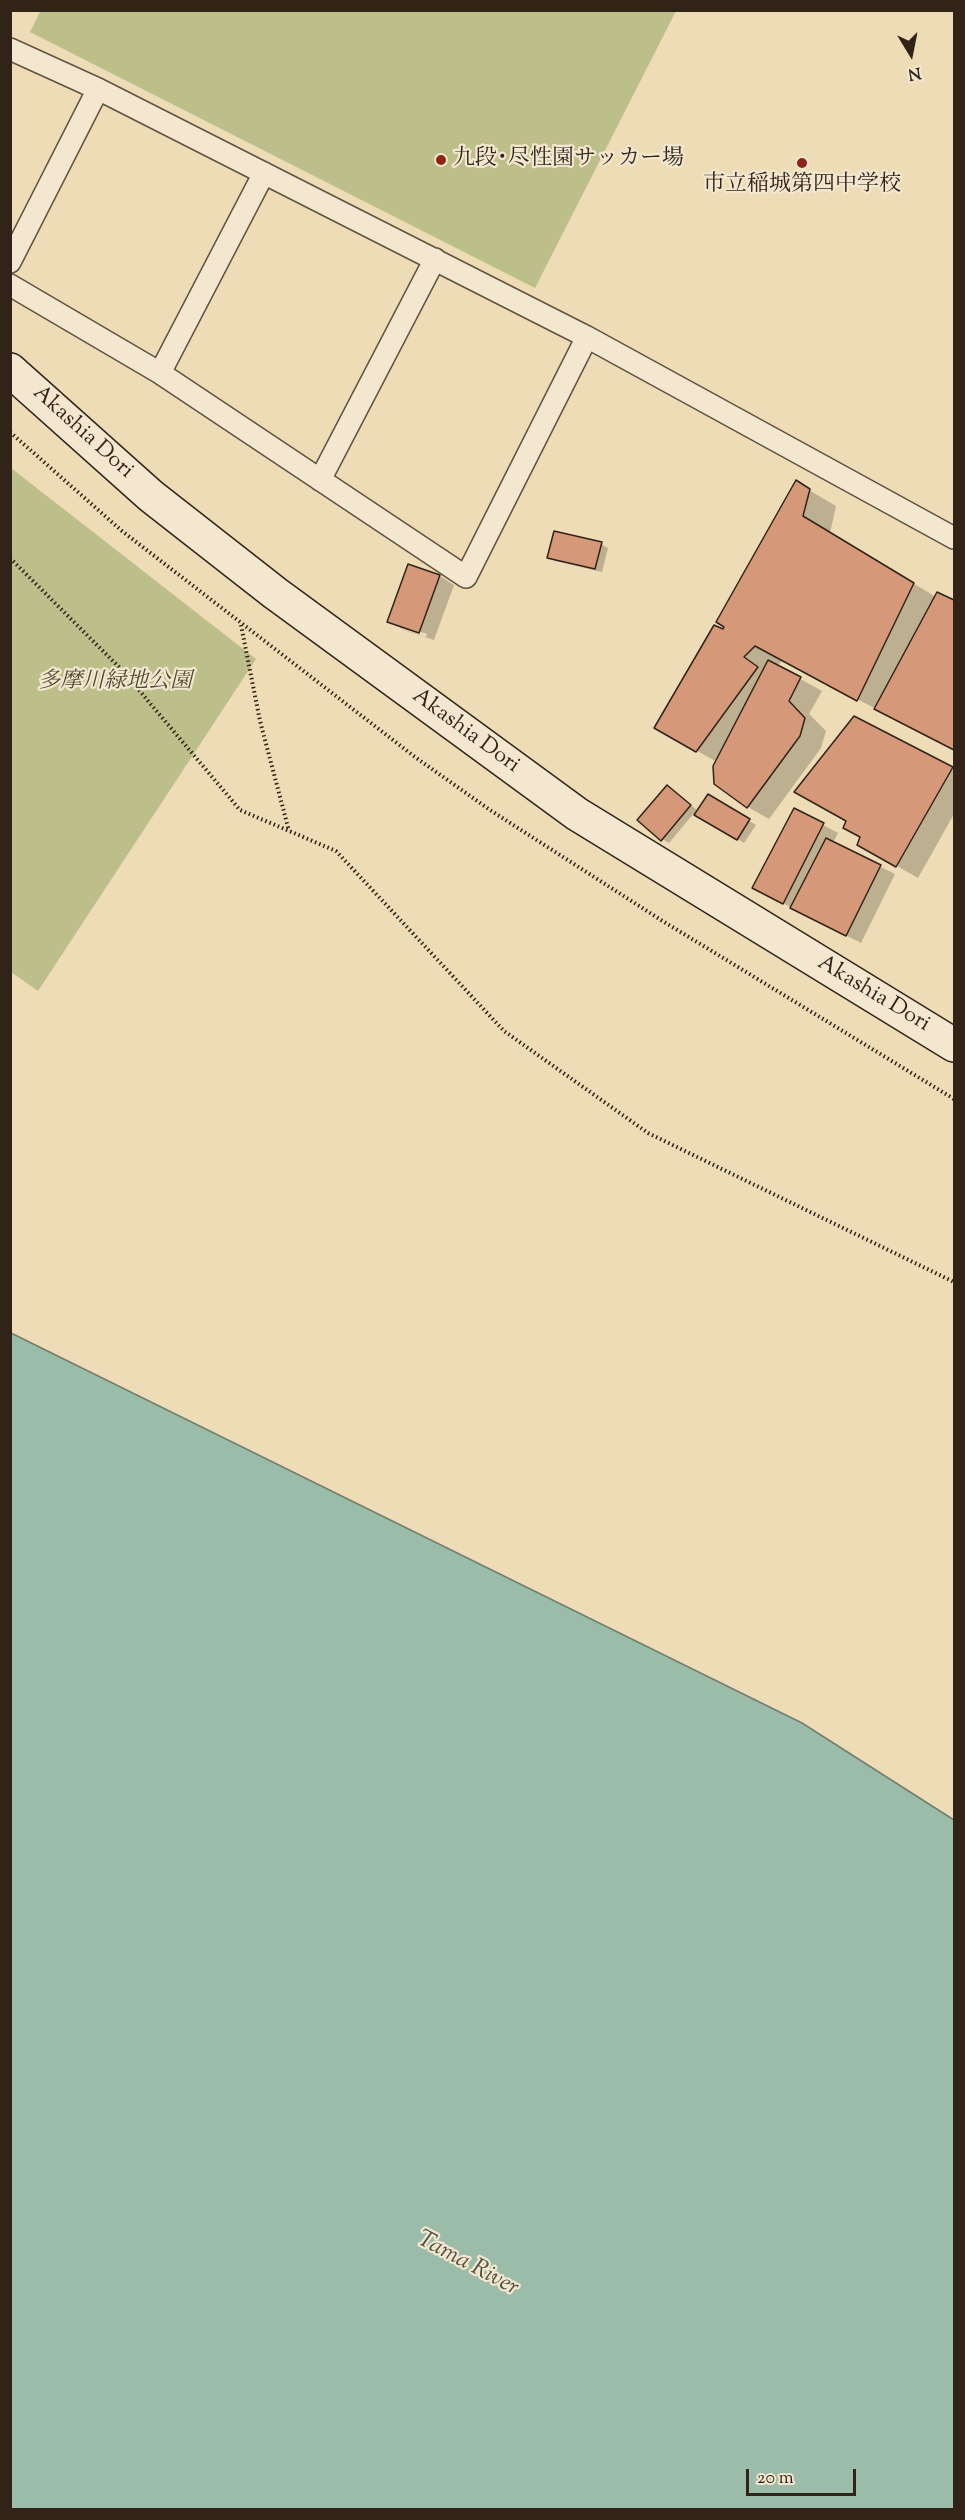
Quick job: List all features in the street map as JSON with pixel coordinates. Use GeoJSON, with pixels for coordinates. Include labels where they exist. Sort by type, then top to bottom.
{"type":"FeatureCollection","features":[{"type":"Feature","properties":{"kind":"street","name":"Akashia Dori"},"geometry":{"type":"LineString","coordinates":[[10,370],[151,496],[231,558],[577,814],[954,1045]]}},
{"type":"Feature","properties":{"kind":"lane"},"geometry":{"type":"LineString","coordinates":[[10,49],[98,89],[587,337],[954,538]]}},
{"type":"Feature","properties":{"kind":"lane"},"geometry":{"type":"LineString","coordinates":[[10,262],[98,89]]}},
{"type":"Feature","properties":{"kind":"lane"},"geometry":{"type":"LineString","coordinates":[[160,373],[264,173]]}},
{"type":"Feature","properties":{"kind":"lane"},"geometry":{"type":"LineString","coordinates":[[320,480],[435,260]]}},
{"type":"Feature","properties":{"kind":"lane"},"geometry":{"type":"LineString","coordinates":[[10,285],[160,373],[466,577],[587,337]]}},
{"type":"Feature","properties":{"kind":"path"},"geometry":{"type":"LineString","coordinates":[[10,558],[122,670],[240,810],[336,851],[504,1031],[648,1133],[954,1282]]}},
{"type":"Feature","properties":{"kind":"path"},"geometry":{"type":"LineString","coordinates":[[240,624],[260,722],[289,831]]}},
{"type":"Feature","properties":{"kind":"green space","name":"九段･尽性園サッカー場"},"geometry":{"type":"Polygon","coordinates":[[[41,10],[676,11],[535,288],[30,32],[41,10]]]}},
{"type":"Feature","properties":{"kind":"green space","name":"多摩川緑地公園"},"geometry":{"type":"Polygon","coordinates":[[[11,468],[256,659],[38,991],[11,972],[11,468]]]}},
{"type":"Feature","properties":{"kind":"water","name":"Tama River"},"geometry":{"type":"Polygon","coordinates":[[[11,1333],[802,1723],[954,1820],[954,2509],[11,2509],[11,1333]]]}},
{"type":"Feature","properties":{"kind":"building"},"geometry":{"type":"Polygon","coordinates":[[[796,480],[810,489],[803,516],[914,583],[857,701],[755,646],[744,657],[758,667],[696,752],[654,728],[714,625],[723,629],[724,627],[716,622],[796,480]]]}},
{"type":"Feature","properties":{"kind":"building"},"geometry":{"type":"Polygon","coordinates":[[[554,531],[602,542],[595,569],[547,558],[554,531]]]}},
{"type":"Feature","properties":{"kind":"building"},"geometry":{"type":"Polygon","coordinates":[[[408,564],[440,575],[419,633],[387,622],[408,564]]]}},
{"type":"Feature","properties":{"kind":"building"},"geometry":{"type":"Polygon","coordinates":[[[937,592],[954,600],[954,750],[874,709],[937,592]]]}},
{"type":"Feature","properties":{"kind":"building"},"geometry":{"type":"Polygon","coordinates":[[[768,660],[801,677],[789,701],[805,718],[800,736],[747,808],[714,784],[713,766],[768,660]]]}},
{"type":"Feature","properties":{"kind":"building"},"geometry":{"type":"Polygon","coordinates":[[[854,716],[953,767],[896,867],[857,845],[860,837],[843,828],[846,821],[794,792],[854,716]]]}},
{"type":"Feature","properties":{"kind":"building"},"geometry":{"type":"Polygon","coordinates":[[[667,785],[691,805],[661,841],[637,820],[667,785]]]}},
{"type":"Feature","properties":{"kind":"building"},"geometry":{"type":"Polygon","coordinates":[[[708,794],[750,819],[737,840],[694,815],[708,794]]]}},
{"type":"Feature","properties":{"kind":"building"},"geometry":{"type":"Polygon","coordinates":[[[794,808],[824,823],[783,904],[752,888],[794,808]]]}},
{"type":"Feature","properties":{"kind":"building"},"geometry":{"type":"Polygon","coordinates":[[[826,838],[881,865],[846,936],[790,908],[826,838]]]}},
{"type":"Feature","properties":{"kind":"place","name":"九段･尽性園サッカー場"},"geometry":{"type":"Point","coordinates":[441,160]}},
{"type":"Feature","properties":{"kind":"place","name":"市立稲城第四中学校"},"geometry":{"type":"Point","coordinates":[802,163]}}]}
